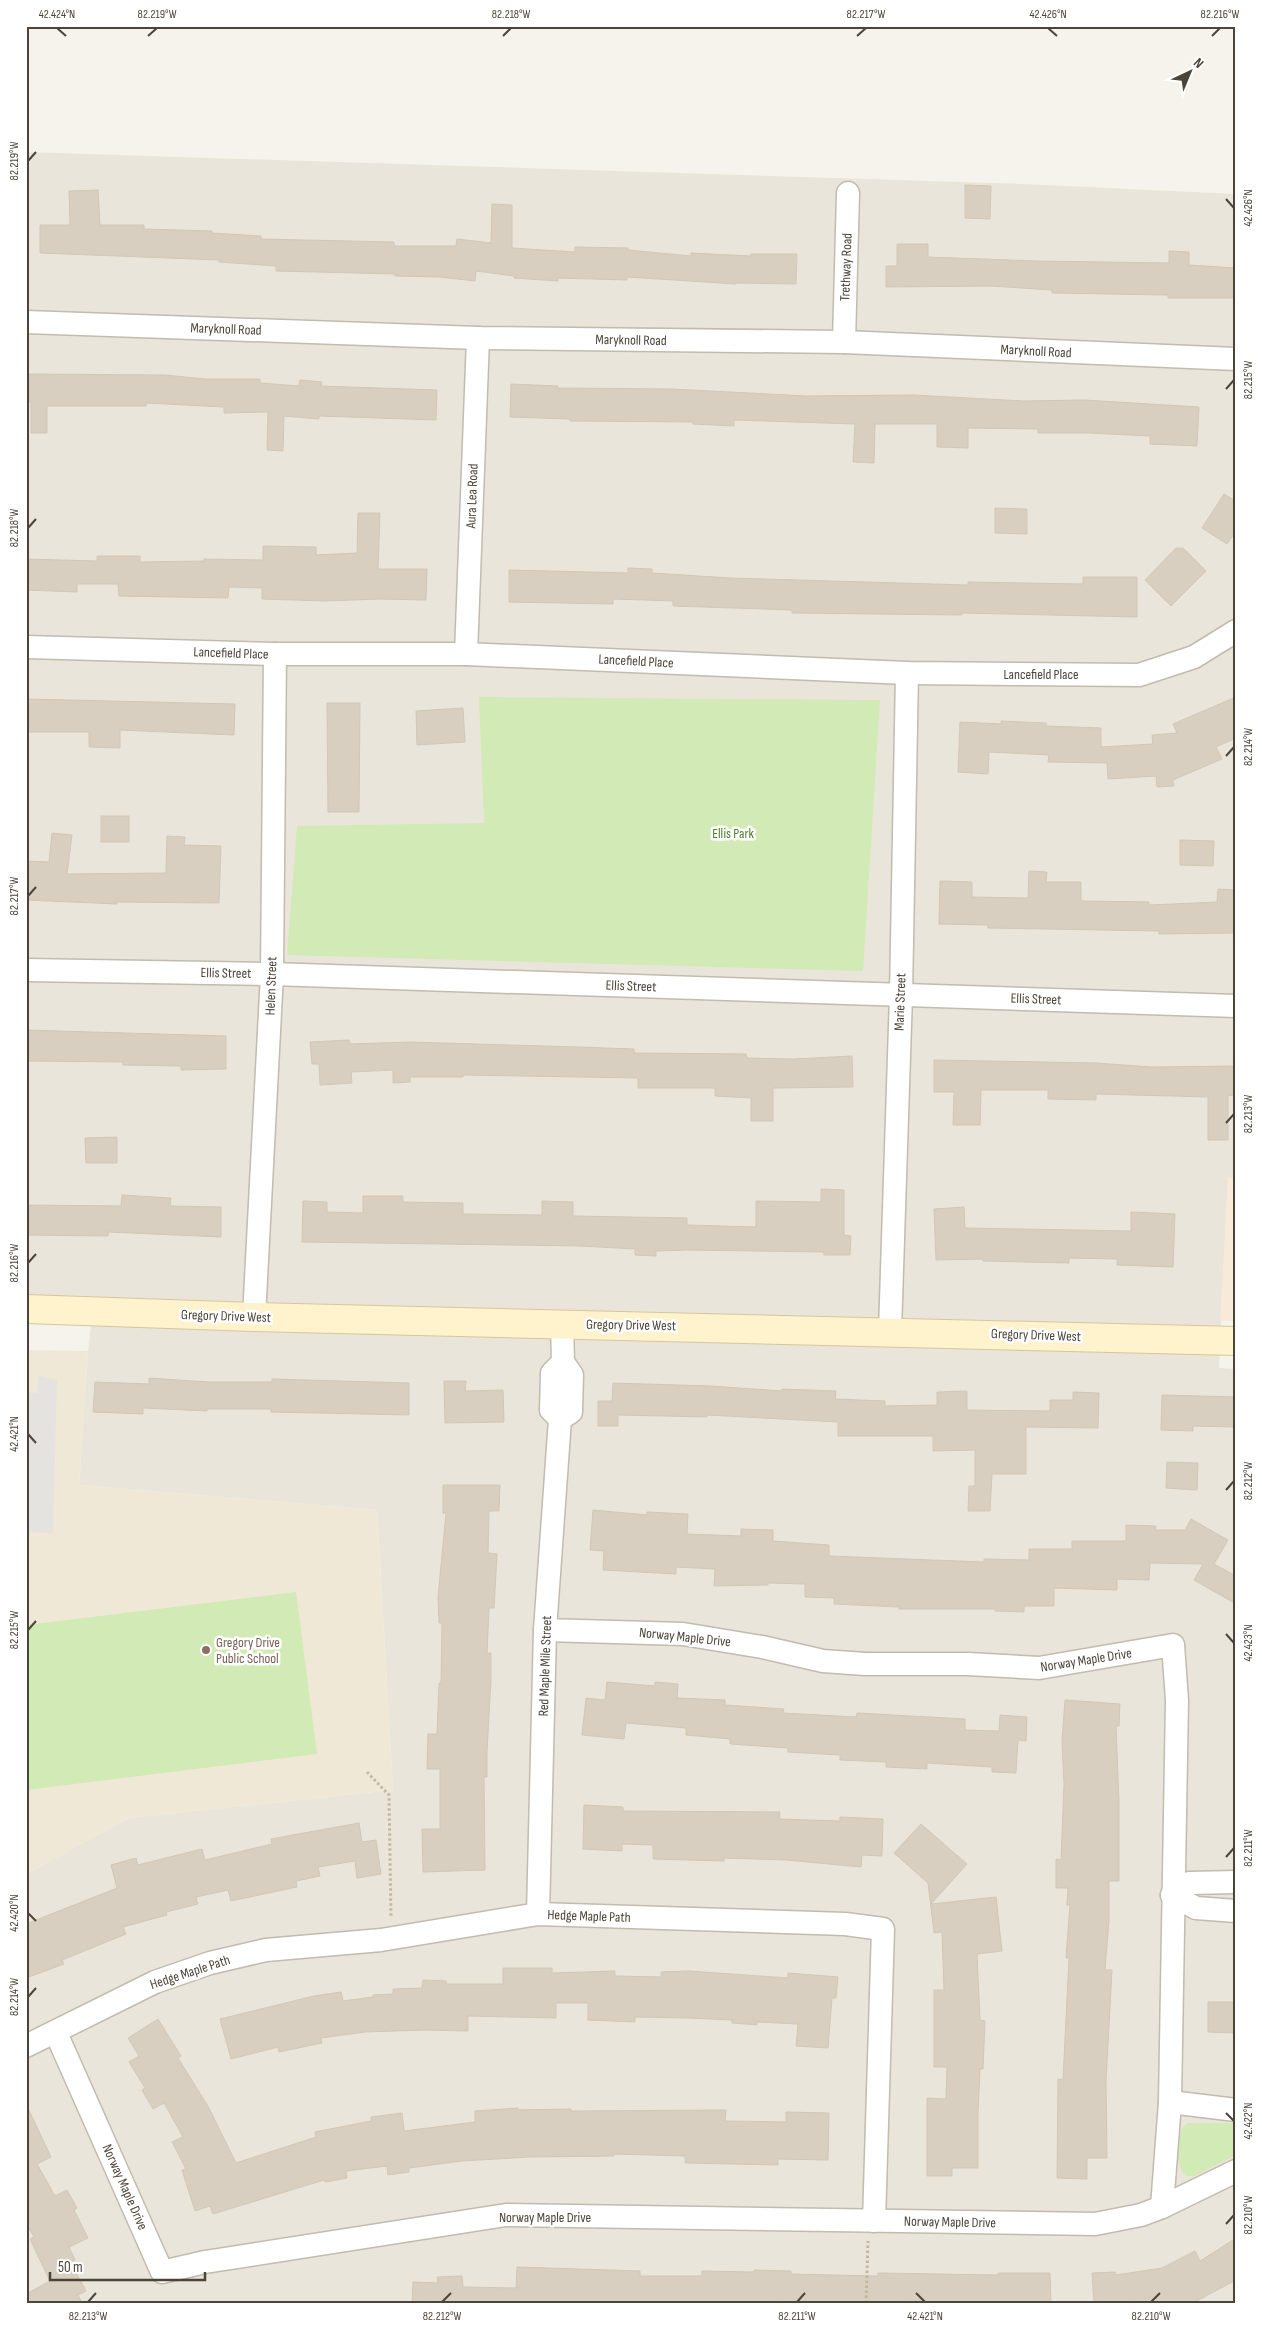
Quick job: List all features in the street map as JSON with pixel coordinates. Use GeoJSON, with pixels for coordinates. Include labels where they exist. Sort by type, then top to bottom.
{"type":"FeatureCollection","features":[{"type":"Feature","properties":{"kind":"street","name":"Trethway Road"},"geometry":{"type":"LineString","coordinates":[[844,342],[848,193]]}},
{"type":"Feature","properties":{"kind":"street","name":"Maryknoll Road"},"geometry":{"type":"LineString","coordinates":[[26,322],[478,338],[844,342],[1236,359]]}},
{"type":"Feature","properties":{"kind":"street","name":"Aura Lea Road"},"geometry":{"type":"LineString","coordinates":[[466,654],[478,338]]}},
{"type":"Feature","properties":{"kind":"street","name":"Lancefield Place"},"geometry":{"type":"LineString","coordinates":[[26,647],[275,654],[466,654],[907,673],[1139,675],[1194,658],[1236,631]]}},
{"type":"Feature","properties":{"kind":"street","name":"Helen Street"},"geometry":{"type":"LineString","coordinates":[[254,1317],[272,974],[275,654]]}},
{"type":"Feature","properties":{"kind":"street","name":"Marie Street"},"geometry":{"type":"LineString","coordinates":[[890,1331],[901,995],[907,673]]}},
{"type":"Feature","properties":{"kind":"street","name":"Ellis Street"},"geometry":{"type":"LineString","coordinates":[[26,970],[272,974],[1236,1006]]}},
{"type":"Feature","properties":{"kind":"street","name":"Gregory Drive West"},"geometry":{"type":"LineString","coordinates":[[26,1309],[254,1317],[890,1331],[1236,1341]]}},
{"type":"Feature","properties":{"kind":"street","name":"Red Maple Mile Street"},"geometry":{"type":"LineString","coordinates":[[538,1914],[545,1630],[560,1419],[571,1412],[572,1374],[563,1362],[562,1324]]}},
{"type":"Feature","properties":{"kind":"street","name":"Norway Maple Drive"},"geometry":{"type":"LineString","coordinates":[[545,1630],[683,1634],[762,1647],[822,1661],[858,1664],[968,1664],[1039,1668],[1173,1645],[1177,1700],[1172,1895],[1170,2102],[1162,2207]]}},
{"type":"Feature","properties":{"kind":"street"},"geometry":{"type":"LineString","coordinates":[[1236,1882],[1189,1883],[1172,1895],[1196,1908],[1236,1911]]}},
{"type":"Feature","properties":{"kind":"street","name":"Hedge Maple Path"},"geometry":{"type":"LineString","coordinates":[[26,2046],[155,1982],[210,1963],[266,1950],[391,1938],[538,1914],[846,1924],[883,1929],[871,2221]]}},
{"type":"Feature","properties":{"kind":"street","name":"Norway Maple Drive"},"geometry":{"type":"LineString","coordinates":[[56,2032],[162,2272],[205,2262],[506,2215],[1095,2224],[1141,2215],[1162,2207],[1236,2171]]}},
{"type":"Feature","properties":{"kind":"street"},"geometry":{"type":"LineString","coordinates":[[1170,2102],[1236,2110]]}},
{"type":"Feature","properties":{"kind":"path"},"geometry":{"type":"LineString","coordinates":[[367,1772],[389,1795],[391,1938]]}},
{"type":"Feature","properties":{"kind":"path"},"geometry":{"type":"LineString","coordinates":[[866,2303],[871,2221]]}},
{"type":"Feature","properties":{"kind":"shaded area"},"geometry":{"type":"Polygon","coordinates":[[[26,152],[1022,184],[1236,194],[1236,1178],[1228,1178],[1219,1368],[1236,1369],[1236,2303],[26,2303],[26,1874],[129,1818],[393,1790],[377,1510],[79,1485],[88,1351],[94,1298],[26,1295],[26,152]]]}},
{"type":"Feature","properties":{"kind":"shaded area"},"geometry":{"type":"Polygon","coordinates":[[[1228,1178],[1236,1178],[1236,1321],[1220,1321],[1228,1178]]]}},
{"type":"Feature","properties":{"kind":"shaded area","name":"Gregory Drive Public School"},"geometry":{"type":"Polygon","coordinates":[[[26,1350],[88,1351],[79,1485],[377,1510],[393,1790],[129,1818],[26,1874],[26,1350]]]}},
{"type":"Feature","properties":{"kind":"shaded area"},"geometry":{"type":"Polygon","coordinates":[[[39,1376],[57,1380],[53,1533],[26,1532],[26,1392],[37,1393],[39,1376]]]}},
{"type":"Feature","properties":{"kind":"green space","name":"Ellis Park"},"geometry":{"type":"Polygon","coordinates":[[[479,697],[880,700],[863,971],[287,955],[297,826],[484,823],[479,697]]]}},
{"type":"Feature","properties":{"kind":"green space"},"geometry":{"type":"Polygon","coordinates":[[[296,1592],[317,1754],[26,1790],[26,1625],[296,1592]]]}},
{"type":"Feature","properties":{"kind":"green space"},"geometry":{"type":"Polygon","coordinates":[[[1188,2123],[1236,2123],[1236,2155],[1194,2176],[1186,2176],[1179,2164],[1177,2148],[1180,2133],[1188,2123]]]}},
{"type":"Feature","properties":{"kind":"building"},"geometry":{"type":"Polygon","coordinates":[[[965,185],[991,186],[990,219],[965,218],[965,185]]]}},
{"type":"Feature","properties":{"kind":"building"},"geometry":{"type":"Polygon","coordinates":[[[98,190],[100,225],[144,225],[144,229],[212,231],[212,233],[261,236],[261,239],[394,242],[394,246],[456,246],[457,239],[491,243],[492,204],[512,205],[512,248],[575,252],[575,247],[628,248],[628,250],[691,256],[691,253],[751,256],[751,254],[797,254],[796,284],[736,284],[627,277],[627,280],[558,278],[558,281],[514,278],[514,276],[476,271],[475,281],[440,277],[395,276],[395,274],[276,271],[276,266],[219,262],[219,260],[40,253],[40,225],[70,225],[69,191],[98,190]]]}},
{"type":"Feature","properties":{"kind":"building"},"geometry":{"type":"Polygon","coordinates":[[[897,244],[928,244],[928,257],[1037,261],[1169,263],[1169,251],[1189,252],[1189,265],[1236,268],[1236,298],[1168,298],[1168,295],[1052,293],[1052,290],[991,286],[886,287],[886,266],[897,266],[897,244]]]}},
{"type":"Feature","properties":{"kind":"building"},"geometry":{"type":"Polygon","coordinates":[[[26,374],[165,375],[205,379],[260,379],[260,383],[299,386],[300,380],[322,382],[321,386],[437,390],[436,420],[319,416],[319,419],[284,416],[283,451],[267,450],[268,412],[224,413],[224,407],[146,403],[146,406],[47,406],[47,433],[31,433],[31,402],[26,402],[26,374]]]}},
{"type":"Feature","properties":{"kind":"building"},"geometry":{"type":"Polygon","coordinates":[[[511,384],[558,386],[557,388],[672,389],[807,396],[913,395],[1024,401],[1084,400],[1199,407],[1197,446],[1150,444],[1150,436],[1038,433],[1038,429],[968,428],[968,448],[937,447],[937,424],[875,424],[874,463],[853,462],[855,424],[734,420],[734,426],[693,424],[693,422],[570,421],[570,419],[510,417],[511,384]]]}},
{"type":"Feature","properties":{"kind":"building"},"geometry":{"type":"Polygon","coordinates":[[[1224,494],[1236,501],[1236,531],[1227,544],[1202,528],[1224,494]]]}},
{"type":"Feature","properties":{"kind":"building"},"geometry":{"type":"Polygon","coordinates":[[[995,508],[1027,509],[1027,534],[995,533],[995,508]]]}},
{"type":"Feature","properties":{"kind":"building"},"geometry":{"type":"Polygon","coordinates":[[[358,513],[380,513],[378,569],[427,569],[426,600],[325,601],[262,599],[262,588],[229,587],[228,598],[119,596],[118,584],[77,584],[77,592],[26,590],[27,559],[97,561],[97,556],[140,556],[140,562],[204,561],[204,559],[263,560],[263,546],[316,547],[316,555],[357,553],[358,513]]]}},
{"type":"Feature","properties":{"kind":"building"},"geometry":{"type":"Polygon","coordinates":[[[1176,548],[1183,548],[1206,571],[1171,606],[1145,580],[1176,548]]]}},
{"type":"Feature","properties":{"kind":"building"},"geometry":{"type":"Polygon","coordinates":[[[628,568],[652,569],[652,573],[730,578],[968,585],[968,582],[1083,584],[1083,577],[1137,577],[1137,617],[962,613],[962,615],[792,613],[792,610],[673,606],[673,601],[613,599],[613,604],[509,602],[509,570],[628,573],[628,568]]]}},
{"type":"Feature","properties":{"kind":"building"},"geometry":{"type":"Polygon","coordinates":[[[1236,697],[1236,738],[1216,747],[1222,759],[1173,780],[1174,786],[1157,787],[1156,776],[1108,779],[1107,763],[1048,762],[1049,755],[989,752],[988,774],[958,772],[960,722],[1001,724],[1001,721],[1046,723],[1046,726],[1101,728],[1101,747],[1153,744],[1152,735],[1177,733],[1173,724],[1236,697]]]}},
{"type":"Feature","properties":{"kind":"building"},"geometry":{"type":"Polygon","coordinates":[[[27,699],[235,704],[234,735],[120,730],[120,748],[89,747],[89,732],[27,732],[27,699]]]}},
{"type":"Feature","properties":{"kind":"building"},"geometry":{"type":"Polygon","coordinates":[[[327,703],[360,703],[359,812],[328,812],[327,703]]]}},
{"type":"Feature","properties":{"kind":"building"},"geometry":{"type":"Polygon","coordinates":[[[463,708],[465,742],[417,745],[416,711],[463,708]]]}},
{"type":"Feature","properties":{"kind":"building"},"geometry":{"type":"Polygon","coordinates":[[[101,816],[129,816],[129,842],[101,842],[101,816]]]}},
{"type":"Feature","properties":{"kind":"building"},"geometry":{"type":"Polygon","coordinates":[[[52,833],[72,835],[67,874],[166,873],[167,836],[185,837],[184,845],[221,846],[219,903],[117,902],[117,904],[26,900],[26,861],[49,862],[52,833]]]}},
{"type":"Feature","properties":{"kind":"building"},"geometry":{"type":"Polygon","coordinates":[[[1180,840],[1214,841],[1213,866],[1180,865],[1180,840]]]}},
{"type":"Feature","properties":{"kind":"building"},"geometry":{"type":"Polygon","coordinates":[[[1029,871],[1047,872],[1046,882],[1081,882],[1081,901],[1149,902],[1149,905],[1217,902],[1218,889],[1236,890],[1236,933],[1159,934],[1159,931],[988,928],[988,925],[939,924],[940,881],[972,882],[972,897],[1028,898],[1029,871]]]}},
{"type":"Feature","properties":{"kind":"building"},"geometry":{"type":"Polygon","coordinates":[[[26,1030],[226,1036],[226,1069],[181,1070],[181,1066],[123,1065],[123,1062],[26,1061],[26,1030]]]}},
{"type":"Feature","properties":{"kind":"building"},"geometry":{"type":"Polygon","coordinates":[[[349,1040],[350,1044],[409,1042],[634,1049],[634,1053],[746,1054],[747,1058],[794,1059],[852,1056],[853,1087],[773,1088],[773,1121],[751,1121],[751,1098],[715,1096],[715,1088],[638,1088],[638,1078],[463,1075],[463,1077],[410,1077],[410,1082],[393,1083],[393,1070],[351,1072],[352,1083],[320,1085],[319,1064],[312,1064],[310,1042],[349,1040]]]}},
{"type":"Feature","properties":{"kind":"building"},"geometry":{"type":"Polygon","coordinates":[[[934,1060],[1096,1063],[1151,1067],[1236,1066],[1236,1096],[1228,1095],[1228,1140],[1208,1140],[1208,1097],[1096,1094],[1096,1100],[1048,1099],[1048,1090],[981,1090],[980,1125],[953,1125],[954,1092],[934,1092],[934,1060]]]}},
{"type":"Feature","properties":{"kind":"building"},"geometry":{"type":"Polygon","coordinates":[[[117,1137],[117,1163],[86,1163],[85,1138],[117,1137]]]}},
{"type":"Feature","properties":{"kind":"building"},"geometry":{"type":"Polygon","coordinates":[[[821,1189],[844,1190],[844,1235],[851,1236],[850,1255],[824,1255],[824,1252],[687,1250],[656,1251],[656,1256],[635,1255],[635,1249],[580,1246],[302,1242],[303,1201],[327,1202],[327,1212],[363,1213],[363,1196],[403,1196],[403,1202],[463,1203],[463,1214],[542,1215],[542,1201],[573,1202],[573,1216],[687,1218],[687,1225],[756,1227],[756,1201],[821,1202],[821,1189]]]}},
{"type":"Feature","properties":{"kind":"building"},"geometry":{"type":"Polygon","coordinates":[[[122,1195],[171,1198],[170,1206],[221,1207],[221,1237],[108,1232],[108,1236],[26,1235],[26,1205],[121,1206],[122,1195]]]}},
{"type":"Feature","properties":{"kind":"building"},"geometry":{"type":"Polygon","coordinates":[[[964,1207],[965,1228],[1131,1231],[1131,1212],[1175,1214],[1173,1267],[1117,1265],[1117,1259],[1069,1258],[1069,1263],[983,1261],[983,1259],[936,1260],[934,1209],[964,1207]]]}},
{"type":"Feature","properties":{"kind":"building"},"geometry":{"type":"Polygon","coordinates":[[[149,1378],[208,1382],[272,1382],[272,1379],[409,1383],[409,1415],[271,1412],[271,1409],[207,1409],[207,1411],[143,1408],[143,1414],[93,1412],[95,1382],[149,1384],[149,1378]]]}},
{"type":"Feature","properties":{"kind":"building"},"geometry":{"type":"Polygon","coordinates":[[[444,1381],[466,1381],[465,1391],[503,1390],[504,1422],[445,1423],[444,1381]]]}},
{"type":"Feature","properties":{"kind":"building"},"geometry":{"type":"Polygon","coordinates":[[[613,1383],[711,1386],[782,1391],[782,1389],[836,1391],[835,1399],[885,1401],[885,1406],[937,1405],[937,1392],[967,1391],[967,1410],[1050,1411],[1050,1400],[1073,1400],[1073,1392],[1099,1393],[1098,1428],[1026,1427],[1026,1474],[992,1474],[990,1511],[968,1511],[969,1486],[975,1486],[975,1450],[933,1451],[933,1436],[838,1436],[838,1422],[707,1415],[707,1417],[618,1415],[618,1426],[598,1426],[598,1401],[612,1401],[613,1383]]]}},
{"type":"Feature","properties":{"kind":"building"},"geometry":{"type":"Polygon","coordinates":[[[1162,1395],[1236,1397],[1236,1427],[1193,1426],[1193,1431],[1161,1430],[1162,1395]]]}},
{"type":"Feature","properties":{"kind":"building"},"geometry":{"type":"Polygon","coordinates":[[[1167,1462],[1198,1463],[1197,1490],[1166,1488],[1167,1462]]]}},
{"type":"Feature","properties":{"kind":"building"},"geometry":{"type":"Polygon","coordinates":[[[443,1485],[500,1485],[499,1511],[489,1511],[488,1553],[497,1554],[494,1608],[489,1608],[487,1653],[491,1653],[491,1679],[487,1777],[484,1777],[485,1870],[423,1872],[422,1829],[440,1829],[440,1769],[427,1769],[428,1734],[437,1734],[439,1683],[441,1683],[442,1623],[439,1623],[438,1597],[446,1513],[443,1513],[443,1485]]]}},
{"type":"Feature","properties":{"kind":"building"},"geometry":{"type":"Polygon","coordinates":[[[593,1510],[647,1515],[647,1512],[688,1514],[687,1534],[741,1536],[741,1529],[773,1530],[773,1541],[829,1545],[829,1556],[984,1562],[984,1559],[1029,1560],[1029,1549],[1072,1549],[1072,1541],[1126,1541],[1126,1525],[1156,1526],[1155,1530],[1185,1530],[1191,1519],[1228,1540],[1214,1564],[1236,1576],[1236,1604],[1194,1580],[1203,1564],[1150,1563],[1149,1580],[1117,1579],[1117,1590],[1054,1588],[1054,1606],[1024,1606],[1024,1612],[995,1611],[995,1609],[899,1609],[899,1607],[834,1604],[834,1598],[805,1597],[805,1584],[768,1583],[768,1585],[714,1586],[715,1569],[676,1567],[676,1574],[603,1570],[604,1551],[590,1550],[593,1510]]]}},
{"type":"Feature","properties":{"kind":"building"},"geometry":{"type":"Polygon","coordinates":[[[607,1682],[655,1686],[655,1682],[678,1684],[677,1698],[725,1700],[725,1705],[784,1709],[783,1713],[856,1717],[857,1713],[965,1719],[965,1730],[999,1731],[1000,1715],[1027,1717],[1026,1741],[1018,1740],[1016,1773],[992,1772],[992,1767],[927,1763],[927,1769],[886,1767],[886,1762],[840,1760],[840,1755],[788,1752],[788,1748],[730,1744],[730,1739],[686,1735],[686,1728],[626,1723],[624,1739],[582,1735],[586,1698],[605,1700],[607,1682]]]}},
{"type":"Feature","properties":{"kind":"building"},"geometry":{"type":"Polygon","coordinates":[[[1065,1700],[1120,1704],[1119,1726],[1116,1726],[1119,1802],[1119,1881],[1109,1881],[1109,1920],[1105,1970],[1112,1970],[1106,2081],[1107,2158],[1087,2158],[1087,2179],[1057,2178],[1058,2079],[1063,2080],[1069,1958],[1066,1958],[1070,1905],[1067,1905],[1068,1888],[1056,1888],[1056,1859],[1061,1860],[1064,1785],[1062,1741],[1065,1700]]]}},
{"type":"Feature","properties":{"kind":"building"},"geometry":{"type":"Polygon","coordinates":[[[584,1805],[623,1807],[623,1811],[780,1812],[779,1819],[840,1821],[840,1817],[883,1819],[882,1856],[862,1855],[861,1867],[786,1860],[724,1858],[724,1861],[653,1859],[653,1845],[622,1844],[622,1851],[583,1849],[584,1805]]]}},
{"type":"Feature","properties":{"kind":"building"},"geometry":{"type":"Polygon","coordinates":[[[359,1823],[362,1842],[376,1840],[381,1874],[357,1878],[355,1861],[318,1867],[320,1876],[296,1881],[297,1887],[231,1901],[228,1890],[196,1897],[198,1904],[166,1912],[167,1915],[123,1927],[126,1934],[62,1960],[64,1964],[26,1978],[26,1924],[117,1888],[111,1865],[136,1858],[138,1865],[202,1849],[205,1860],[272,1844],[271,1839],[359,1823]]]}},
{"type":"Feature","properties":{"kind":"building"},"geometry":{"type":"Polygon","coordinates":[[[921,1824],[967,1864],[931,1904],[996,1897],[1002,1951],[977,1954],[980,2020],[985,2021],[983,2069],[980,2069],[978,2168],[952,2168],[952,2176],[927,2176],[927,2098],[946,2099],[947,2067],[934,2067],[934,1990],[944,1990],[942,1932],[934,1933],[928,1883],[894,1853],[921,1824]]]}},
{"type":"Feature","properties":{"kind":"building"},"geometry":{"type":"Polygon","coordinates":[[[503,1968],[552,1968],[552,1973],[615,1971],[615,1976],[661,1977],[661,1972],[689,1971],[788,1978],[788,1973],[838,1977],[836,1998],[832,1998],[828,2048],[796,2046],[798,2024],[757,2022],[757,2025],[732,2023],[732,2020],[688,2018],[635,2017],[635,2022],[588,2020],[588,2003],[556,2003],[556,2018],[468,2016],[468,2031],[365,2032],[321,2038],[322,2043],[279,2052],[278,2047],[231,2059],[220,2019],[314,1996],[341,1992],[343,2001],[373,1997],[373,1995],[393,1994],[393,1989],[422,1988],[423,1980],[446,1981],[446,1984],[503,1984],[503,1968]]]}},
{"type":"Feature","properties":{"kind":"building"},"geometry":{"type":"Polygon","coordinates":[[[1208,2002],[1236,2002],[1236,2033],[1208,2032],[1208,2002]]]}},
{"type":"Feature","properties":{"kind":"building"},"geometry":{"type":"Polygon","coordinates":[[[158,2019],[181,2056],[178,2058],[209,2108],[236,2163],[316,2137],[315,2132],[371,2121],[371,2117],[402,2113],[404,2131],[475,2122],[475,2111],[518,2108],[518,2110],[571,2109],[571,2111],[726,2110],[725,2121],[786,2122],[786,2112],[829,2113],[828,2160],[778,2159],[778,2165],[685,2163],[685,2156],[614,2154],[614,2156],[530,2157],[462,2161],[409,2168],[409,2172],[388,2175],[387,2166],[346,2171],[347,2178],[325,2182],[324,2180],[213,2214],[210,2206],[195,2211],[182,2170],[186,2169],[172,2142],[183,2137],[164,2103],[153,2109],[142,2090],[145,2088],[129,2062],[139,2056],[128,2038],[158,2019]]]}},
{"type":"Feature","properties":{"kind":"building"},"geometry":{"type":"Polygon","coordinates":[[[26,2104],[51,2157],[37,2164],[55,2196],[67,2190],[77,2208],[74,2210],[88,2238],[69,2247],[75,2260],[70,2262],[86,2291],[78,2295],[82,2303],[26,2303],[26,2294],[50,2281],[30,2239],[34,2237],[26,2223],[26,2104]]]}},
{"type":"Feature","properties":{"kind":"building"},"geometry":{"type":"Polygon","coordinates":[[[1236,2238],[1236,2280],[1193,2303],[1094,2303],[1092,2273],[1115,2272],[1116,2275],[1162,2268],[1195,2251],[1200,2261],[1236,2238]]]}},
{"type":"Feature","properties":{"kind":"building"},"geometry":{"type":"Polygon","coordinates":[[[517,2267],[640,2271],[640,2276],[702,2276],[702,2271],[754,2272],[754,2270],[791,2271],[791,2274],[878,2276],[878,2273],[998,2275],[998,2273],[1050,2273],[1051,2303],[412,2303],[413,2282],[438,2283],[437,2277],[462,2276],[463,2287],[516,2288],[517,2267]]]}},
{"type":"Feature","properties":{"kind":"place","name":"Gregory Drive Public School"},"geometry":{"type":"Point","coordinates":[206,1650]}}]}
